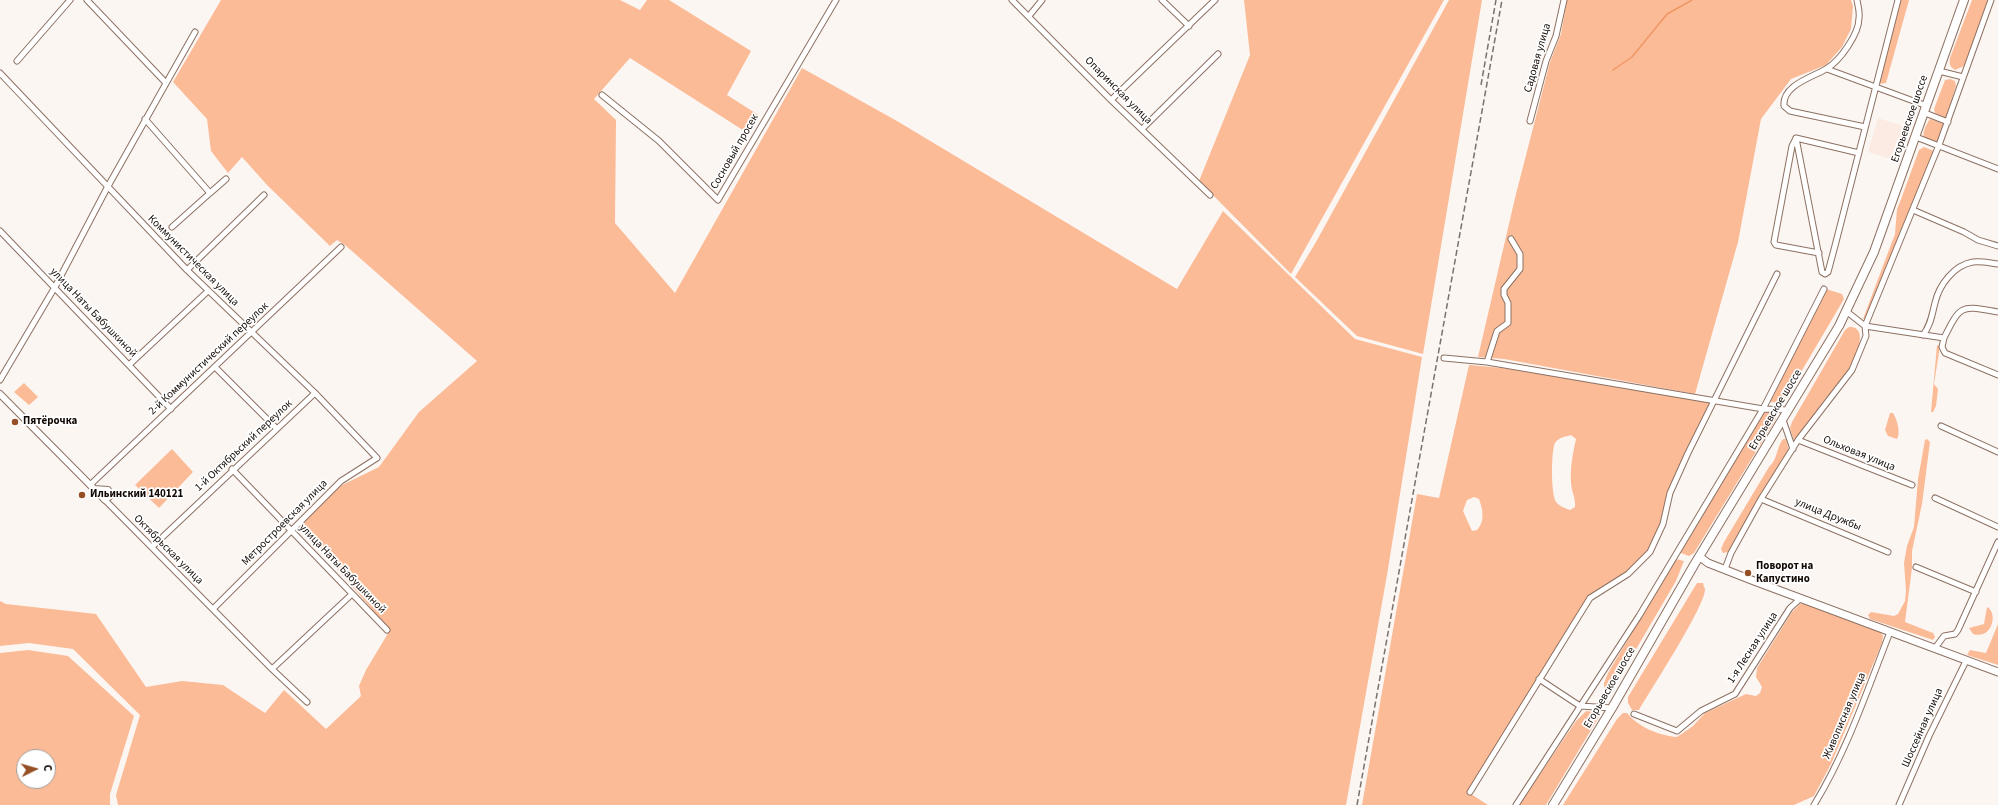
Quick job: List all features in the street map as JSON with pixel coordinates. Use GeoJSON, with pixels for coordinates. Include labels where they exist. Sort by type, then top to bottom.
{"type":"FeatureCollection","features":[{"type":"Feature","properties":{"kind":"main road","name":"Егорьевское шоссе"},"geometry":{"type":"LineString","coordinates":[[1553,805],[1783,420],[1846,311],[1874,252],[1964,0]]}},
{"type":"Feature","properties":{"kind":"main road"},"geometry":{"type":"LineString","coordinates":[[1700,557],[1708,563],[1998,672]]}},
{"type":"Feature","properties":{"kind":"street"},"geometry":{"type":"LineString","coordinates":[[17,61],[70,0]]}},
{"type":"Feature","properties":{"kind":"street"},"geometry":{"type":"LineString","coordinates":[[86,0],[166,83]]}},
{"type":"Feature","properties":{"kind":"street","name":"Сосновый просек"},"geometry":{"type":"LineString","coordinates":[[602,95],[660,141],[718,200],[836,0]]}},
{"type":"Feature","properties":{"kind":"street","name":"Опаринская улица"},"geometry":{"type":"LineString","coordinates":[[1012,0],[1111,100],[1210,195]]}},
{"type":"Feature","properties":{"kind":"street"},"geometry":{"type":"LineString","coordinates":[[1028,16],[1042,0]]}},
{"type":"Feature","properties":{"kind":"street"},"geometry":{"type":"LineString","coordinates":[[1162,0],[1189,26]]}},
{"type":"Feature","properties":{"kind":"street"},"geometry":{"type":"LineString","coordinates":[[1111,100],[1215,0]]}},
{"type":"Feature","properties":{"kind":"street","name":"Садовая улица"},"geometry":{"type":"LineString","coordinates":[[1530,121],[1546,62],[1556,36],[1564,0]]}},
{"type":"Feature","properties":{"kind":"street"},"geometry":{"type":"LineString","coordinates":[[1856,0],[1860,19],[1847,48],[1827,69],[1806,78],[1793,88],[1787,96],[1784,106],[1790,110],[1865,127]]}},
{"type":"Feature","properties":{"kind":"street"},"geometry":{"type":"LineString","coordinates":[[1796,138],[1822,272],[1825,274],[1828,272],[1836,242],[1898,0]]}},
{"type":"Feature","properties":{"kind":"street"},"geometry":{"type":"LineString","coordinates":[[1725,569],[1731,553],[1761,499],[1798,440],[1852,370],[1866,336],[1865,326],[1948,122],[1991,0]]}},
{"type":"Feature","properties":{"kind":"street"},"geometry":{"type":"LineString","coordinates":[[0,380],[55,288],[107,188],[194,32]]}},
{"type":"Feature","properties":{"kind":"street"},"geometry":{"type":"LineString","coordinates":[[1142,129],[1218,54]]}},
{"type":"Feature","properties":{"kind":"street"},"geometry":{"type":"LineString","coordinates":[[1827,69],[1876,87],[1926,109],[1948,122]]}},
{"type":"Feature","properties":{"kind":"street"},"geometry":{"type":"LineString","coordinates":[[1939,71],[1963,77]]}},
{"type":"Feature","properties":{"kind":"street","name":"Коммунистическая улица"},"geometry":{"type":"LineString","coordinates":[[1,77],[89,166],[107,188],[187,270],[251,334],[315,393],[377,458]]}},
{"type":"Feature","properties":{"kind":"street"},"geometry":{"type":"LineString","coordinates":[[145,119],[210,193]]}},
{"type":"Feature","properties":{"kind":"street"},"geometry":{"type":"LineString","coordinates":[[1916,137],[1998,169]]}},
{"type":"Feature","properties":{"kind":"street"},"geometry":{"type":"LineString","coordinates":[[1796,138],[1859,152]]}},
{"type":"Feature","properties":{"kind":"street"},"geometry":{"type":"LineString","coordinates":[[1796,138],[1792,146],[1774,242],[1776,245],[1819,253]]}},
{"type":"Feature","properties":{"kind":"street"},"geometry":{"type":"LineString","coordinates":[[172,227],[226,179]]}},
{"type":"Feature","properties":{"kind":"street"},"geometry":{"type":"LineString","coordinates":[[187,270],[264,195]]}},
{"type":"Feature","properties":{"kind":"street"},"geometry":{"type":"LineString","coordinates":[[1913,210],[1964,232],[1978,240],[1998,246]]}},
{"type":"Feature","properties":{"kind":"street","name":"улица Наты Бабушкиной"},"geometry":{"type":"LineString","coordinates":[[0,231],[171,409]]}},
{"type":"Feature","properties":{"kind":"street"},"geometry":{"type":"LineString","coordinates":[[1487,362],[1497,331],[1508,323],[1508,303],[1504,295],[1504,289],[1520,269],[1520,254],[1511,239]]}},
{"type":"Feature","properties":{"kind":"street","name":"2-й Коммунистический переулок"},"geometry":{"type":"LineString","coordinates":[[92,487],[215,366],[251,334],[340,247]]}},
{"type":"Feature","properties":{"kind":"street"},"geometry":{"type":"LineString","coordinates":[[1924,335],[1930,325],[1935,301],[1940,291],[1948,278],[1958,268],[1974,262],[1998,264]]}},
{"type":"Feature","properties":{"kind":"street"},"geometry":{"type":"LineString","coordinates":[[1470,792],[1590,598],[1628,574],[1650,552],[1663,524],[1670,493],[1712,408],[1713,400],[1777,274]]}},
{"type":"Feature","properties":{"kind":"street"},"geometry":{"type":"LineString","coordinates":[[1516,805],[1639,616],[1763,409],[1824,289]]}},
{"type":"Feature","properties":{"kind":"street"},"geometry":{"type":"LineString","coordinates":[[129,365],[208,291]]}},
{"type":"Feature","properties":{"kind":"street"},"geometry":{"type":"LineString","coordinates":[[1998,312],[1968,307],[1960,311],[1954,318],[1944,338],[1942,348],[1945,353],[1998,375]]}},
{"type":"Feature","properties":{"kind":"street"},"geometry":{"type":"LineString","coordinates":[[1846,311],[1865,326],[1944,338]]}},
{"type":"Feature","properties":{"kind":"street"},"geometry":{"type":"LineString","coordinates":[[1444,358],[1487,362],[1763,409],[1788,410]]}},
{"type":"Feature","properties":{"kind":"street"},"geometry":{"type":"LineString","coordinates":[[215,366],[276,428]]}},
{"type":"Feature","properties":{"kind":"street","name":"1-й Октябрьский переулок"},"geometry":{"type":"LineString","coordinates":[[152,547],[276,428],[315,393]]}},
{"type":"Feature","properties":{"kind":"street","name":"Октябрьская улица"},"geometry":{"type":"LineString","coordinates":[[0,394],[272,669],[307,702]]}},
{"type":"Feature","properties":{"kind":"street"},"geometry":{"type":"LineString","coordinates":[[1783,420],[1793,449]]}},
{"type":"Feature","properties":{"kind":"street"},"geometry":{"type":"LineString","coordinates":[[1941,426],[1998,452]]}},
{"type":"Feature","properties":{"kind":"street","name":"Ольховая улица"},"geometry":{"type":"LineString","coordinates":[[1798,440],[1912,486]]}},
{"type":"Feature","properties":{"kind":"street","name":"Метростроевская улица"},"geometry":{"type":"LineString","coordinates":[[213,609],[341,481],[377,458]]}},
{"type":"Feature","properties":{"kind":"street","name":"улица Наты Бабушкиной"},"geometry":{"type":"LineString","coordinates":[[232,470],[386,630]]}},
{"type":"Feature","properties":{"kind":"street"},"geometry":{"type":"LineString","coordinates":[[92,487],[110,491],[110,496],[105,500]]}},
{"type":"Feature","properties":{"kind":"street"},"geometry":{"type":"LineString","coordinates":[[1935,498],[1998,527]]}},
{"type":"Feature","properties":{"kind":"street","name":"улица Дружбы"},"geometry":{"type":"LineString","coordinates":[[1761,499],[1888,552]]}},
{"type":"Feature","properties":{"kind":"street"},"geometry":{"type":"LineString","coordinates":[[1935,648],[1944,636],[1955,634],[1958,630],[1998,542]]}},
{"type":"Feature","properties":{"kind":"street"},"geometry":{"type":"LineString","coordinates":[[1916,566],[1976,592]]}},
{"type":"Feature","properties":{"kind":"street"},"geometry":{"type":"LineString","coordinates":[[272,669],[352,594]]}},
{"type":"Feature","properties":{"kind":"street","name":"1-я Лесная улица"},"geometry":{"type":"LineString","coordinates":[[1634,714],[1678,732],[1701,711],[1735,694],[1790,608],[1801,598]]}},
{"type":"Feature","properties":{"kind":"street","name":"Живописная улица"},"geometry":{"type":"LineString","coordinates":[[1814,805],[1826,785],[1849,737],[1890,632]]}},
{"type":"Feature","properties":{"kind":"street","name":"Шоссейная улица"},"geometry":{"type":"LineString","coordinates":[[1900,805],[1929,736],[1966,661]]}},
{"type":"Feature","properties":{"kind":"street"},"geometry":{"type":"LineString","coordinates":[[1539,679],[1580,706],[1612,708]]}},
{"type":"Feature","properties":{"kind":"shaded area"},"geometry":{"type":"Polygon","coordinates":[[[221,0],[620,0],[640,10],[647,0],[669,0],[751,51],[727,95],[760,116],[749,134],[630,58],[594,99],[616,120],[615,223],[675,293],[802,68],[897,121],[1177,289],[1223,211],[1355,339],[1422,357],[1387,575],[1346,805],[118,805],[116,795],[140,715],[73,649],[29,643],[0,646],[0,601],[6,604],[96,614],[146,687],[182,681],[223,685],[265,713],[284,690],[326,729],[361,696],[359,686],[366,670],[390,630],[299,525],[340,486],[379,467],[419,412],[477,361],[345,245],[337,240],[330,246],[268,186],[242,157],[228,173],[211,151],[207,119],[173,82],[221,0]]]}},
{"type":"Feature","properties":{"kind":"shaded area"},"geometry":{"type":"Polygon","coordinates":[[[1244,0],[1444,0],[1291,274],[1199,181],[1250,55],[1244,0]]]}},
{"type":"Feature","properties":{"kind":"shaded area"},"geometry":{"type":"Polygon","coordinates":[[[1449,0],[1482,0],[1423,354],[1357,336],[1295,277],[1316,242],[1449,0]]]}},
{"type":"Feature","properties":{"kind":"shaded area"},"geometry":{"type":"Polygon","coordinates":[[[1567,0],[1851,0],[1853,6],[1851,29],[1842,47],[1826,65],[1791,79],[1761,119],[1738,242],[1695,394],[1504,359],[1478,357],[1515,198],[1550,62],[1561,34],[1567,0]]]}},
{"type":"Feature","properties":{"kind":"shaded area"},"geometry":{"type":"Polygon","coordinates":[[[1900,0],[1909,0],[1886,83],[1878,84],[1900,0]]]}},
{"type":"Feature","properties":{"kind":"shaded area"},"geometry":{"type":"Polygon","coordinates":[[[1972,0],[1990,0],[1964,66],[1955,70],[1950,65],[1950,58],[1972,0]]]}},
{"type":"Feature","properties":{"kind":"shaded area"},"geometry":{"type":"Polygon","coordinates":[[[1950,79],[1955,81],[1956,86],[1946,117],[1944,118],[1935,113],[1934,109],[1945,80],[1950,79]]]}},
{"type":"Feature","properties":{"kind":"shaded area"},"geometry":{"type":"Polygon","coordinates":[[[1878,118],[1906,127],[1902,141],[1897,139],[1891,159],[1868,152],[1878,118]]]}},
{"type":"Feature","properties":{"kind":"shaded area"},"geometry":{"type":"Polygon","coordinates":[[[1930,119],[1945,125],[1939,140],[1936,143],[1924,139],[1924,131],[1930,119]]]}},
{"type":"Feature","properties":{"kind":"shaded area"},"geometry":{"type":"Polygon","coordinates":[[[1924,147],[1934,151],[1865,319],[1863,319],[1895,234],[1897,209],[1919,150],[1924,147]]]}},
{"type":"Feature","properties":{"kind":"shaded area"},"geometry":{"type":"Polygon","coordinates":[[[1826,289],[1842,294],[1844,299],[1784,401],[1780,403],[1770,402],[1826,289]]]}},
{"type":"Feature","properties":{"kind":"shaded area"},"geometry":{"type":"Polygon","coordinates":[[[1849,327],[1856,329],[1859,333],[1860,340],[1852,366],[1845,378],[1826,398],[1796,441],[1794,441],[1790,428],[1792,422],[1845,330],[1849,327]]]}},
{"type":"Feature","properties":{"kind":"shaded area"},"geometry":{"type":"Polygon","coordinates":[[[1937,345],[1940,346],[1934,384],[1938,389],[1936,406],[1933,412],[1931,412],[1937,345]]]}},
{"type":"Feature","properties":{"kind":"shaded area"},"geometry":{"type":"Polygon","coordinates":[[[1469,365],[1502,368],[1709,401],[1711,404],[1686,454],[1662,523],[1648,552],[1627,573],[1589,597],[1468,792],[1488,805],[1362,805],[1417,494],[1439,498],[1469,365]],[[1571,435],[1560,438],[1555,443],[1552,471],[1555,500],[1559,505],[1570,510],[1575,507],[1571,476],[1576,439],[1571,435]],[[1474,497],[1467,500],[1463,511],[1472,531],[1477,530],[1480,527],[1482,519],[1482,507],[1479,499],[1474,497]]]}},
{"type":"Feature","properties":{"kind":"shaded area"},"geometry":{"type":"Polygon","coordinates":[[[24,383],[38,397],[29,405],[14,392],[24,383]]]}},
{"type":"Feature","properties":{"kind":"shaded area"},"geometry":{"type":"Polygon","coordinates":[[[1769,412],[1775,414],[1776,419],[1694,553],[1689,556],[1681,553],[1680,549],[1760,416],[1769,412]]]}},
{"type":"Feature","properties":{"kind":"shaded area"},"geometry":{"type":"Polygon","coordinates":[[[1890,413],[1893,413],[1897,422],[1899,433],[1897,439],[1888,436],[1885,430],[1890,413]]]}},
{"type":"Feature","properties":{"kind":"shaded area"},"geometry":{"type":"Polygon","coordinates":[[[1783,439],[1786,439],[1789,451],[1757,501],[1728,552],[1723,553],[1721,549],[1724,542],[1774,461],[1783,439]]]}},
{"type":"Feature","properties":{"kind":"shaded area"},"geometry":{"type":"Polygon","coordinates":[[[1927,439],[1930,442],[1922,504],[1912,551],[1912,568],[1905,622],[1933,633],[1935,637],[1933,640],[1870,619],[1868,615],[1871,612],[1894,616],[1898,614],[1905,601],[1906,591],[1904,563],[1907,546],[1914,527],[1918,479],[1925,440],[1927,439]]]}},
{"type":"Feature","properties":{"kind":"shaded area"},"geometry":{"type":"Polygon","coordinates":[[[172,449],[193,472],[159,508],[135,485],[172,449]]]}},
{"type":"Feature","properties":{"kind":"shaded area"},"geometry":{"type":"Polygon","coordinates":[[[1676,559],[1684,561],[1676,581],[1614,687],[1607,689],[1604,687],[1604,683],[1608,673],[1676,559]]]}},
{"type":"Feature","properties":{"kind":"shaded area"},"geometry":{"type":"Polygon","coordinates":[[[1697,583],[1703,583],[1705,589],[1697,612],[1639,710],[1632,710],[1628,703],[1628,697],[1697,583]]]}},
{"type":"Feature","properties":{"kind":"shaded area"},"geometry":{"type":"Polygon","coordinates":[[[1800,604],[1807,604],[1880,631],[1883,636],[1882,643],[1831,764],[1814,796],[1794,805],[1563,805],[1617,719],[1623,713],[1627,713],[1637,723],[1650,730],[1664,735],[1677,737],[1693,726],[1705,713],[1746,694],[1756,696],[1760,693],[1762,687],[1756,677],[1757,668],[1792,612],[1800,604]]]}},
{"type":"Feature","properties":{"kind":"shaded area"},"geometry":{"type":"Polygon","coordinates":[[[1987,607],[1992,614],[1992,625],[1985,633],[1980,635],[1973,634],[1969,628],[1984,624],[1987,607]]]}},
{"type":"Feature","properties":{"kind":"shaded area"},"geometry":{"type":"Polygon","coordinates":[[[1998,624],[1998,665],[1967,655],[1970,650],[1986,653],[1998,624]]]}},
{"type":"Feature","properties":{"kind":"shaded area"},"geometry":{"type":"Polygon","coordinates":[[[28,650],[68,656],[134,716],[110,794],[110,805],[0,805],[0,653],[28,650]]]}},
{"type":"Feature","properties":{"kind":"shaded area"},"geometry":{"type":"Polygon","coordinates":[[[1586,711],[1594,712],[1600,715],[1546,805],[1519,805],[1576,721],[1586,711]]]}},
{"type":"Feature","properties":{"kind":"waterway"},"geometry":{"type":"LineString","coordinates":[[1613,70],[1632,57],[1667,14],[1692,0]]}},
{"type":"Feature","properties":{"kind":"railway"},"geometry":{"type":"LineString","coordinates":[[1481,85],[1496,0]]}},
{"type":"Feature","properties":{"kind":"railway"},"geometry":{"type":"LineString","coordinates":[[1357,805],[1502,0]]}},
{"type":"Feature","properties":{"kind":"place","name":"Пятёрочка"},"geometry":{"type":"Point","coordinates":[15,422]}},
{"type":"Feature","properties":{"kind":"place","name":"Ильинский 140121"},"geometry":{"type":"Point","coordinates":[82,495]}},
{"type":"Feature","properties":{"kind":"place","name":"Поворот на Капустино"},"geometry":{"type":"Point","coordinates":[1748,573]}}]}
